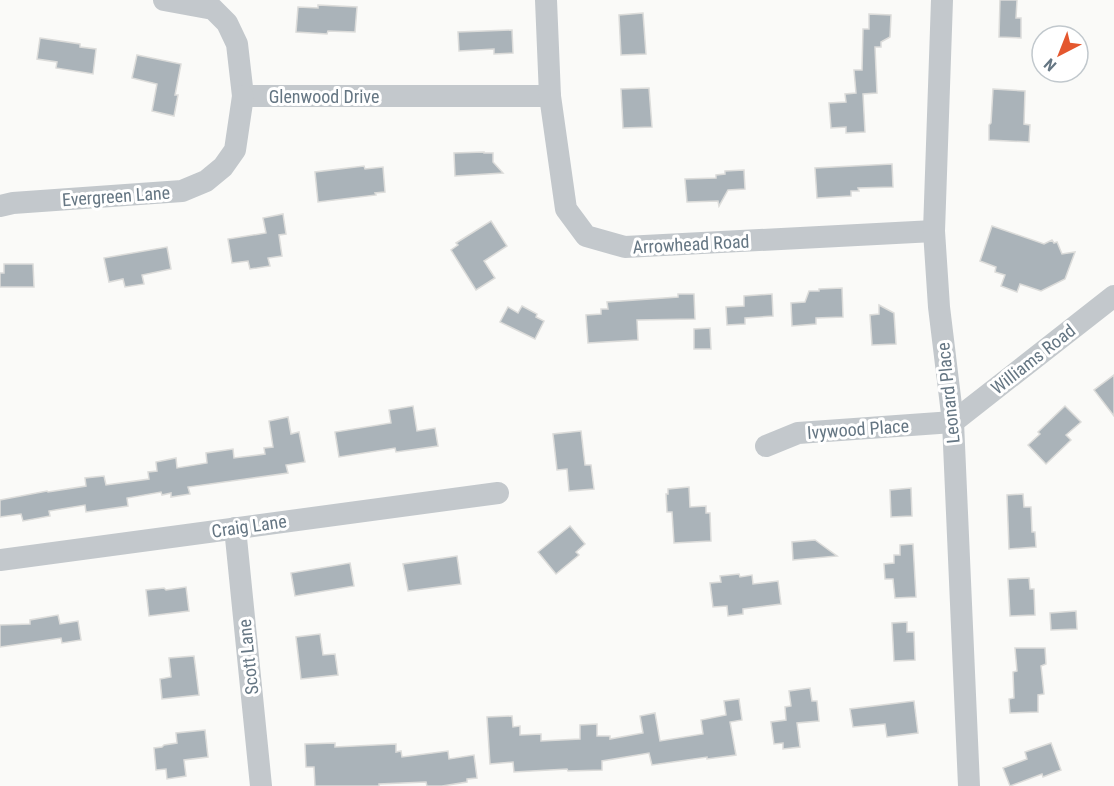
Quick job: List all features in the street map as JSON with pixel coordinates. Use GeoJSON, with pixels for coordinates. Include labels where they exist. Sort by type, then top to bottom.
{"type":"FeatureCollection","features":[{"type":"Feature","properties":{"kind":"street","name":"Glenwood Drive"},"geometry":{"type":"LineString","coordinates":[[164,0],[213,9],[227,23],[237,44],[243,96],[550,96]]}},
{"type":"Feature","properties":{"kind":"street","name":"Arrowhead Road"},"geometry":{"type":"LineString","coordinates":[[546,0],[550,96],[566,209],[586,236],[625,247],[934,231]]}},
{"type":"Feature","properties":{"kind":"street","name":"Leonard Place"},"geometry":{"type":"LineString","coordinates":[[942,0],[934,231],[939,307],[953,422],[969,786]]}},
{"type":"Feature","properties":{"kind":"street","name":"Evergreen Lane"},"geometry":{"type":"LineString","coordinates":[[0,206],[13,203],[182,191],[206,182],[223,167],[235,150],[243,96]]}},
{"type":"Feature","properties":{"kind":"street","name":"Williams Road"},"geometry":{"type":"LineString","coordinates":[[953,422],[1114,296]]}},
{"type":"Feature","properties":{"kind":"street","name":"Ivywood Place"},"geometry":{"type":"LineString","coordinates":[[766,446],[798,433],[953,422]]}},
{"type":"Feature","properties":{"kind":"street","name":"Craig Lane"},"geometry":{"type":"LineString","coordinates":[[0,560],[498,493]]}},
{"type":"Feature","properties":{"kind":"street","name":"Scott Lane"},"geometry":{"type":"LineString","coordinates":[[235,528],[261,786]]}},
{"type":"Feature","properties":{"kind":"building"},"geometry":{"type":"Polygon","coordinates":[[[1000,0],[1017,0],[1016,18],[1021,18],[1021,38],[999,37],[1000,0]]]}},
{"type":"Feature","properties":{"kind":"building"},"geometry":{"type":"Polygon","coordinates":[[[318,5],[357,7],[355,32],[328,31],[327,34],[296,32],[298,7],[318,8],[318,5]]]}},
{"type":"Feature","properties":{"kind":"building"},"geometry":{"type":"Polygon","coordinates":[[[643,13],[646,54],[621,55],[619,15],[643,13]]]}},
{"type":"Feature","properties":{"kind":"building"},"geometry":{"type":"Polygon","coordinates":[[[869,14],[891,15],[890,37],[881,42],[881,47],[875,47],[877,93],[863,94],[865,132],[846,133],[846,127],[831,128],[829,103],[846,102],[845,94],[856,93],[854,70],[862,70],[863,29],[869,29],[869,14]]]}},
{"type":"Feature","properties":{"kind":"building"},"geometry":{"type":"Polygon","coordinates":[[[512,30],[513,53],[494,54],[494,49],[459,51],[458,32],[512,30]]]}},
{"type":"Feature","properties":{"kind":"building"},"geometry":{"type":"Polygon","coordinates":[[[40,38],[80,44],[80,47],[96,49],[93,74],[56,68],[57,62],[37,59],[40,38]]]}},
{"type":"Feature","properties":{"kind":"building"},"geometry":{"type":"Polygon","coordinates":[[[137,55],[181,64],[175,95],[178,95],[174,116],[152,111],[157,84],[132,78],[137,55]]]}},
{"type":"Feature","properties":{"kind":"building"},"geometry":{"type":"Polygon","coordinates":[[[649,88],[652,127],[623,128],[621,89],[649,88]]]}},
{"type":"Feature","properties":{"kind":"building"},"geometry":{"type":"Polygon","coordinates":[[[993,89],[1025,91],[1024,124],[1030,125],[1029,142],[989,140],[993,89]]]}},
{"type":"Feature","properties":{"kind":"building"},"geometry":{"type":"Polygon","coordinates":[[[454,153],[493,153],[493,162],[503,173],[455,176],[454,153]]]}},
{"type":"Feature","properties":{"kind":"building"},"geometry":{"type":"Polygon","coordinates":[[[892,164],[893,187],[858,188],[859,191],[851,191],[851,196],[817,198],[815,168],[892,164]]]}},
{"type":"Feature","properties":{"kind":"building"},"geometry":{"type":"Polygon","coordinates":[[[364,166],[365,169],[383,167],[385,192],[318,202],[315,172],[364,166]]]}},
{"type":"Feature","properties":{"kind":"building"},"geometry":{"type":"Polygon","coordinates":[[[744,170],[745,189],[728,190],[719,206],[718,201],[687,202],[685,179],[716,178],[716,175],[725,174],[725,171],[744,170]]]}},
{"type":"Feature","properties":{"kind":"building"},"geometry":{"type":"Polygon","coordinates":[[[283,214],[286,234],[279,235],[282,256],[268,258],[270,266],[250,269],[248,261],[232,263],[228,239],[266,233],[263,218],[283,214]]]}},
{"type":"Feature","properties":{"kind":"building"},"geometry":{"type":"Polygon","coordinates":[[[491,221],[507,246],[484,261],[495,278],[476,290],[451,250],[458,245],[456,243],[491,221]]]}},
{"type":"Feature","properties":{"kind":"building"},"geometry":{"type":"Polygon","coordinates":[[[992,226],[1044,244],[1052,240],[1054,243],[1057,242],[1062,254],[1075,252],[1065,279],[1041,291],[1020,284],[1017,292],[1001,286],[1005,275],[995,272],[996,267],[980,261],[992,226]]]}},
{"type":"Feature","properties":{"kind":"building"},"geometry":{"type":"Polygon","coordinates":[[[167,247],[171,269],[142,275],[144,284],[125,287],[123,279],[109,282],[104,258],[167,247]]]}},
{"type":"Feature","properties":{"kind":"building"},"geometry":{"type":"Polygon","coordinates":[[[4,264],[33,264],[34,287],[0,287],[0,273],[4,273],[4,264]]]}},
{"type":"Feature","properties":{"kind":"building"},"geometry":{"type":"Polygon","coordinates":[[[842,288],[843,317],[816,318],[816,324],[792,326],[791,303],[805,302],[809,291],[842,288]]]}},
{"type":"Feature","properties":{"kind":"building"},"geometry":{"type":"Polygon","coordinates":[[[678,294],[694,294],[695,319],[637,320],[638,340],[588,343],[586,315],[601,314],[601,309],[608,309],[607,302],[678,297],[678,294]]]}},
{"type":"Feature","properties":{"kind":"building"},"geometry":{"type":"Polygon","coordinates":[[[772,294],[773,316],[745,318],[745,324],[727,325],[726,307],[744,306],[744,296],[772,294]]]}},
{"type":"Feature","properties":{"kind":"building"},"geometry":{"type":"Polygon","coordinates":[[[879,305],[894,313],[896,344],[872,345],[870,315],[879,314],[879,305]]]}},
{"type":"Feature","properties":{"kind":"building"},"geometry":{"type":"Polygon","coordinates":[[[522,306],[537,314],[536,317],[544,321],[535,339],[500,322],[508,307],[518,313],[522,306]]]}},
{"type":"Feature","properties":{"kind":"building"},"geometry":{"type":"Polygon","coordinates":[[[710,328],[711,349],[694,349],[694,329],[710,328]]]}},
{"type":"Feature","properties":{"kind":"building"},"geometry":{"type":"Polygon","coordinates":[[[1114,375],[1114,416],[1094,390],[1114,375]]]}},
{"type":"Feature","properties":{"kind":"building"},"geometry":{"type":"Polygon","coordinates":[[[413,406],[417,431],[435,428],[438,446],[396,452],[395,448],[339,457],[335,432],[391,423],[389,410],[413,406]]]}},
{"type":"Feature","properties":{"kind":"building"},"geometry":{"type":"Polygon","coordinates":[[[1065,406],[1081,422],[1066,435],[1071,440],[1046,464],[1028,445],[1065,406]]]}},
{"type":"Feature","properties":{"kind":"building"},"geometry":{"type":"Polygon","coordinates":[[[288,417],[291,434],[299,432],[305,462],[286,465],[288,473],[188,487],[190,494],[171,497],[171,493],[162,495],[161,492],[127,498],[128,506],[86,512],[85,505],[49,511],[50,516],[23,521],[21,514],[0,517],[0,500],[86,486],[85,478],[104,476],[106,485],[149,479],[148,472],[157,471],[156,462],[176,458],[177,468],[207,463],[206,453],[233,449],[234,458],[265,454],[264,448],[273,447],[269,421],[288,417]]]}},
{"type":"Feature","properties":{"kind":"building"},"geometry":{"type":"Polygon","coordinates":[[[581,431],[585,465],[591,465],[594,489],[569,491],[567,469],[557,470],[553,434],[581,431]]]}},
{"type":"Feature","properties":{"kind":"building"},"geometry":{"type":"Polygon","coordinates":[[[689,487],[690,507],[706,506],[706,513],[710,513],[711,541],[674,543],[672,512],[667,512],[666,494],[668,494],[668,489],[689,487]]]}},
{"type":"Feature","properties":{"kind":"building"},"geometry":{"type":"Polygon","coordinates":[[[911,488],[912,516],[891,517],[890,490],[911,488]]]}},
{"type":"Feature","properties":{"kind":"building"},"geometry":{"type":"Polygon","coordinates":[[[1023,494],[1024,507],[1031,507],[1032,532],[1035,532],[1036,547],[1009,549],[1007,495],[1023,494]]]}},
{"type":"Feature","properties":{"kind":"building"},"geometry":{"type":"Polygon","coordinates":[[[570,526],[585,544],[576,552],[579,555],[556,574],[538,552],[570,526]]]}},
{"type":"Feature","properties":{"kind":"building"},"geometry":{"type":"Polygon","coordinates":[[[815,540],[837,556],[793,560],[792,542],[815,540]]]}},
{"type":"Feature","properties":{"kind":"building"},"geometry":{"type":"Polygon","coordinates":[[[913,544],[916,597],[895,598],[893,579],[885,579],[884,564],[894,563],[894,555],[900,555],[900,545],[913,544]]]}},
{"type":"Feature","properties":{"kind":"building"},"geometry":{"type":"Polygon","coordinates":[[[457,556],[461,584],[408,591],[403,564],[457,556]]]}},
{"type":"Feature","properties":{"kind":"building"},"geometry":{"type":"Polygon","coordinates":[[[350,563],[354,586],[295,596],[291,573],[350,563]]]}},
{"type":"Feature","properties":{"kind":"building"},"geometry":{"type":"Polygon","coordinates":[[[739,574],[740,577],[752,575],[753,584],[778,581],[781,604],[743,609],[743,614],[728,616],[727,606],[713,607],[710,583],[721,582],[720,576],[739,574]]]}},
{"type":"Feature","properties":{"kind":"building"},"geometry":{"type":"Polygon","coordinates":[[[1029,578],[1030,589],[1034,589],[1035,615],[1010,616],[1008,579],[1029,578]]]}},
{"type":"Feature","properties":{"kind":"building"},"geometry":{"type":"Polygon","coordinates":[[[186,587],[189,611],[149,616],[146,590],[186,587]]]}},
{"type":"Feature","properties":{"kind":"building"},"geometry":{"type":"Polygon","coordinates":[[[1076,611],[1077,629],[1051,630],[1050,613],[1076,611]]]}},
{"type":"Feature","properties":{"kind":"building"},"geometry":{"type":"Polygon","coordinates":[[[58,615],[60,624],[78,621],[81,640],[62,643],[61,638],[0,647],[0,625],[30,624],[30,620],[58,615]]]}},
{"type":"Feature","properties":{"kind":"building"},"geometry":{"type":"Polygon","coordinates":[[[907,622],[907,632],[914,632],[915,660],[894,661],[892,623],[907,622]]]}},
{"type":"Feature","properties":{"kind":"building"},"geometry":{"type":"Polygon","coordinates":[[[320,634],[323,655],[335,654],[338,675],[301,679],[296,637],[320,634]]]}},
{"type":"Feature","properties":{"kind":"building"},"geometry":{"type":"Polygon","coordinates":[[[1015,648],[1045,648],[1046,664],[1041,666],[1044,694],[1038,695],[1038,712],[1010,713],[1009,699],[1014,698],[1013,672],[1017,671],[1015,648]]]}},
{"type":"Feature","properties":{"kind":"building"},"geometry":{"type":"Polygon","coordinates":[[[194,656],[199,695],[162,699],[160,679],[171,677],[169,658],[194,656]]]}},
{"type":"Feature","properties":{"kind":"building"},"geometry":{"type":"Polygon","coordinates":[[[810,688],[812,701],[817,701],[819,721],[797,723],[800,747],[783,749],[783,743],[774,744],[771,722],[786,720],[785,707],[791,706],[789,691],[810,688]]]}},
{"type":"Feature","properties":{"kind":"building"},"geometry":{"type":"Polygon","coordinates":[[[739,699],[742,720],[730,722],[736,755],[652,765],[649,753],[602,761],[602,770],[514,772],[513,762],[490,764],[487,717],[512,716],[513,727],[520,726],[520,735],[541,734],[541,741],[580,739],[580,725],[597,724],[597,736],[610,736],[610,739],[643,733],[640,716],[655,713],[660,741],[703,734],[701,720],[726,715],[724,701],[739,699]]]}},
{"type":"Feature","properties":{"kind":"building"},"geometry":{"type":"Polygon","coordinates":[[[914,701],[918,733],[887,737],[885,724],[853,727],[850,709],[914,701]]]}},
{"type":"Feature","properties":{"kind":"building"},"geometry":{"type":"Polygon","coordinates":[[[205,730],[208,757],[184,760],[186,776],[167,779],[166,769],[156,770],[154,748],[177,743],[176,733],[205,730]]]}},
{"type":"Feature","properties":{"kind":"building"},"geometry":{"type":"Polygon","coordinates":[[[335,743],[335,747],[396,744],[396,752],[401,751],[402,757],[448,751],[449,759],[474,755],[477,778],[442,786],[427,786],[426,782],[379,784],[379,786],[315,786],[314,767],[306,767],[305,744],[335,743]]]}},
{"type":"Feature","properties":{"kind":"building"},"geometry":{"type":"Polygon","coordinates":[[[1051,743],[1061,770],[1043,777],[1042,774],[1010,786],[1003,768],[1027,759],[1025,752],[1051,743]]]}}]}
